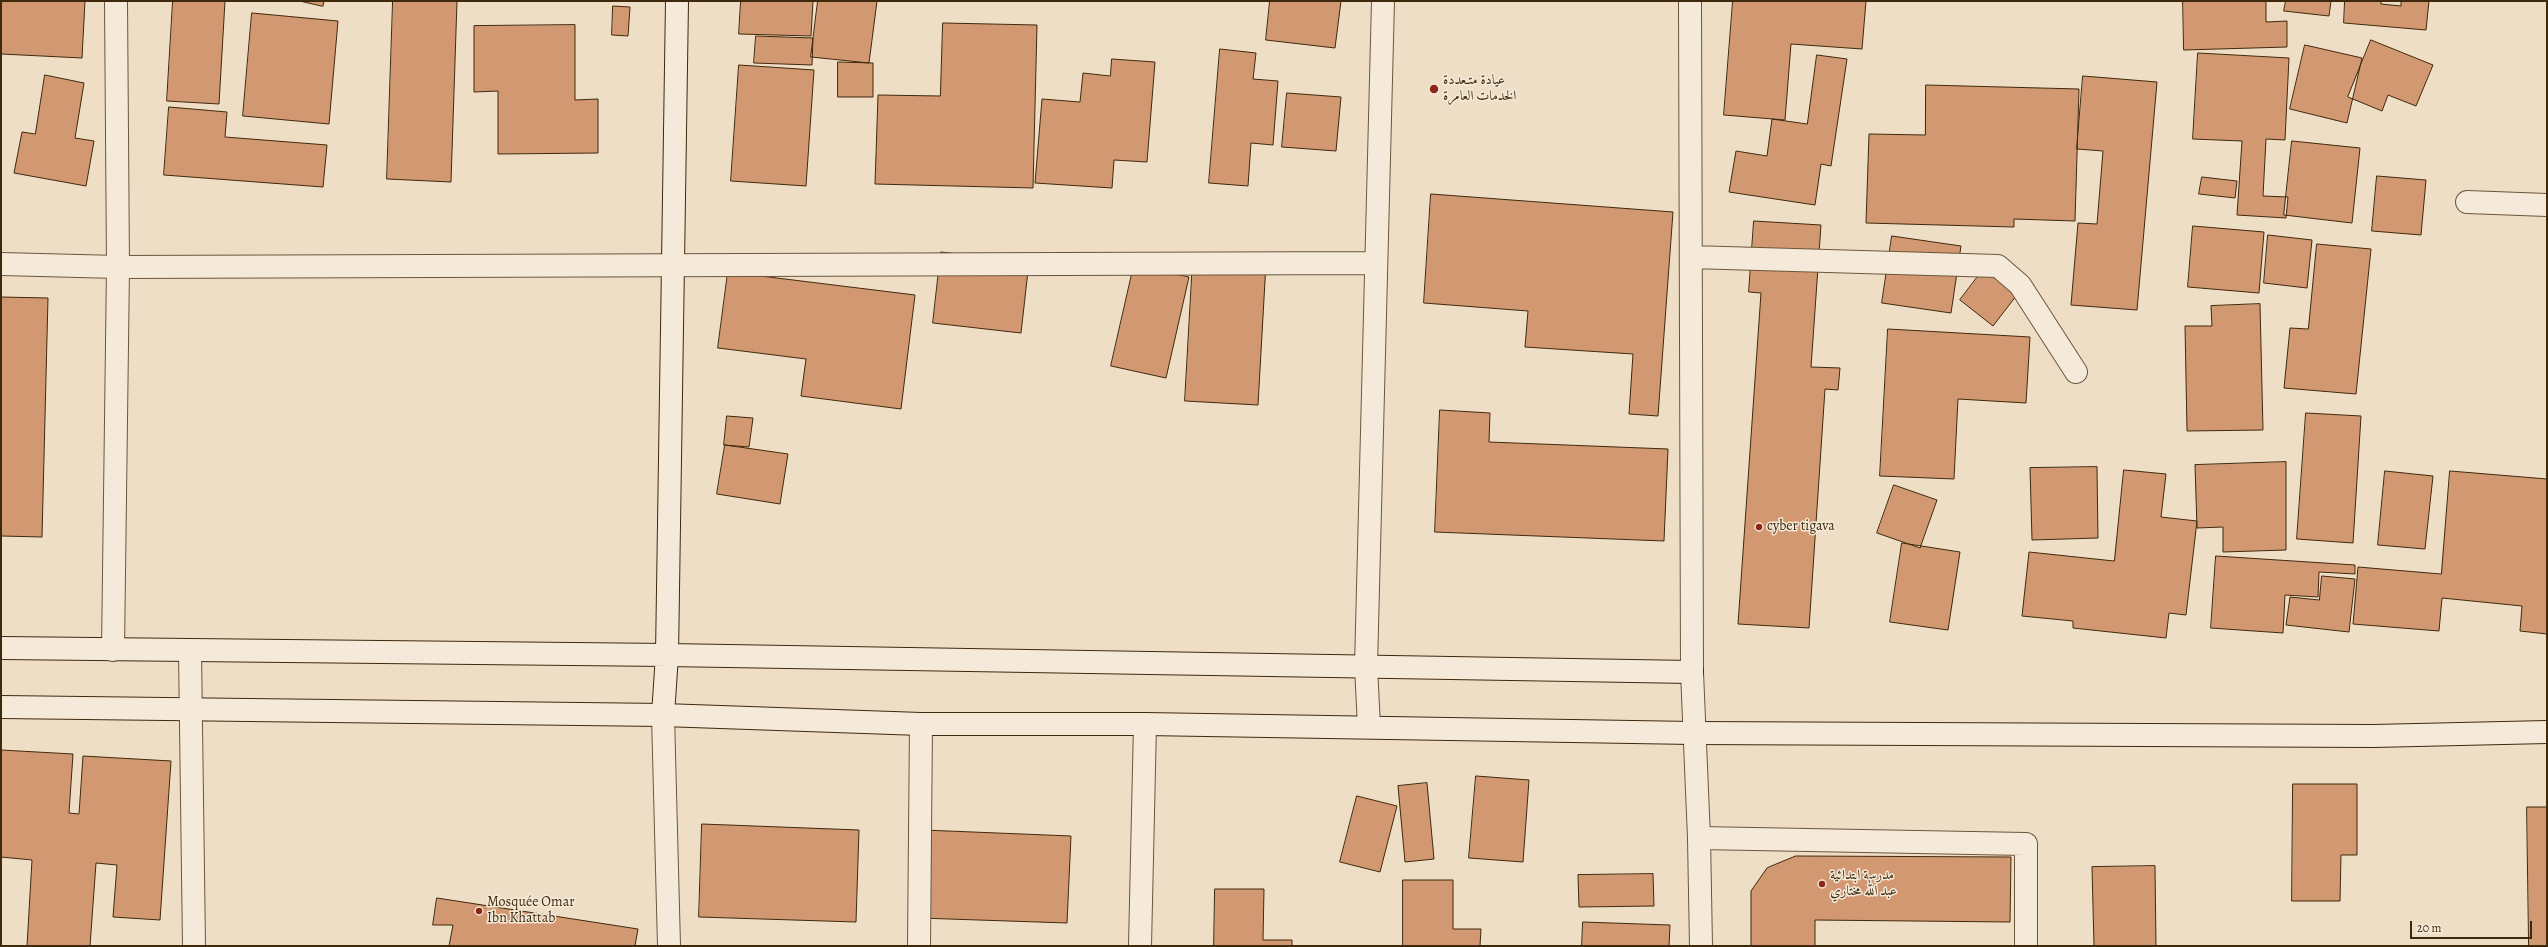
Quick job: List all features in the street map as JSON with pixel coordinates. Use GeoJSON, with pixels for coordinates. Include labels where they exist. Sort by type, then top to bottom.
{"type":"FeatureCollection","features":[{"type":"Feature","properties":{"kind":"street"},"geometry":{"type":"LineString","coordinates":[[113,650],[118,267],[116,1]]}},
{"type":"Feature","properties":{"kind":"street"},"geometry":{"type":"LineString","coordinates":[[669,946],[663,715],[667,655],[676,1]]}},
{"type":"Feature","properties":{"kind":"street"},"geometry":{"type":"LineString","coordinates":[[1369,727],[1366,666],[1375,263],[1383,1]]}},
{"type":"Feature","properties":{"kind":"street"},"geometry":{"type":"LineString","coordinates":[[1690,1],[1692,672],[1699,838],[1701,946]]}},
{"type":"Feature","properties":{"kind":"street"},"geometry":{"type":"LineString","coordinates":[[2467,202],[2547,205]]}},
{"type":"Feature","properties":{"kind":"street"},"geometry":{"type":"LineString","coordinates":[[1690,257],[1998,266],[2020,286],[2076,372]]}},
{"type":"Feature","properties":{"kind":"street"},"geometry":{"type":"LineString","coordinates":[[1,264],[118,267],[1375,263]]}},
{"type":"Feature","properties":{"kind":"street"},"geometry":{"type":"LineString","coordinates":[[1,648],[667,655],[1692,672]]}},
{"type":"Feature","properties":{"kind":"street"},"geometry":{"type":"LineString","coordinates":[[190,651],[194,946]]}},
{"type":"Feature","properties":{"kind":"street"},"geometry":{"type":"LineString","coordinates":[[1,707],[663,715],[921,724],[1145,724],[1694,733],[2373,736],[2547,732]]}},
{"type":"Feature","properties":{"kind":"street"},"geometry":{"type":"LineString","coordinates":[[919,946],[921,724]]}},
{"type":"Feature","properties":{"kind":"street"},"geometry":{"type":"LineString","coordinates":[[1140,946],[1145,724]]}},
{"type":"Feature","properties":{"kind":"street"},"geometry":{"type":"LineString","coordinates":[[1699,838],[2026,844],[2026,946]]}},
{"type":"Feature","properties":{"kind":"building"},"geometry":{"type":"Polygon","coordinates":[[[1,1],[85,1],[82,58],[1,54],[1,1]]]}},
{"type":"Feature","properties":{"kind":"building"},"geometry":{"type":"Polygon","coordinates":[[[173,1],[225,1],[219,104],[167,101],[173,1]]]}},
{"type":"Feature","properties":{"kind":"building"},"geometry":{"type":"Polygon","coordinates":[[[300,1],[324,1],[323,6],[300,1]]]}},
{"type":"Feature","properties":{"kind":"building"},"geometry":{"type":"Polygon","coordinates":[[[393,1],[457,1],[451,182],[387,179],[393,1]]]}},
{"type":"Feature","properties":{"kind":"building"},"geometry":{"type":"Polygon","coordinates":[[[741,1],[813,1],[811,36],[739,34],[741,1]]]}},
{"type":"Feature","properties":{"kind":"building"},"geometry":{"type":"Polygon","coordinates":[[[818,1],[877,1],[869,63],[811,57],[818,1]]]}},
{"type":"Feature","properties":{"kind":"building"},"geometry":{"type":"Polygon","coordinates":[[[1270,1],[1341,1],[1335,48],[1266,40],[1270,1]]]}},
{"type":"Feature","properties":{"kind":"building"},"geometry":{"type":"Polygon","coordinates":[[[1733,1],[1866,1],[1862,49],[1791,44],[1785,120],[1724,115],[1733,1]]]}},
{"type":"Feature","properties":{"kind":"building"},"geometry":{"type":"Polygon","coordinates":[[[2183,1],[2266,1],[2266,22],[2287,21],[2287,47],[2184,50],[2183,1]]]}},
{"type":"Feature","properties":{"kind":"building"},"geometry":{"type":"Polygon","coordinates":[[[2286,1],[2331,1],[2329,16],[2284,11],[2286,1]]]}},
{"type":"Feature","properties":{"kind":"building"},"geometry":{"type":"Polygon","coordinates":[[[2345,1],[2381,1],[2381,4],[2401,6],[2401,1],[2429,1],[2426,30],[2344,23],[2345,1]]]}},
{"type":"Feature","properties":{"kind":"building"},"geometry":{"type":"Polygon","coordinates":[[[613,6],[630,7],[628,36],[612,35],[613,6]]]}},
{"type":"Feature","properties":{"kind":"building"},"geometry":{"type":"Polygon","coordinates":[[[252,13],[338,21],[329,124],[243,116],[252,13]]]}},
{"type":"Feature","properties":{"kind":"building"},"geometry":{"type":"Polygon","coordinates":[[[943,23],[1037,25],[1033,188],[875,184],[878,95],[940,96],[943,23]]]}},
{"type":"Feature","properties":{"kind":"building"},"geometry":{"type":"Polygon","coordinates":[[[575,25],[575,100],[598,99],[598,153],[498,154],[498,91],[474,92],[474,26],[575,25]]]}},
{"type":"Feature","properties":{"kind":"building"},"geometry":{"type":"Polygon","coordinates":[[[756,36],[813,38],[812,65],[754,63],[756,36]]]}},
{"type":"Feature","properties":{"kind":"building"},"geometry":{"type":"Polygon","coordinates":[[[2371,40],[2433,65],[2416,106],[2388,95],[2382,111],[2348,97],[2371,40]]]}},
{"type":"Feature","properties":{"kind":"building"},"geometry":{"type":"Polygon","coordinates":[[[2305,45],[2362,58],[2347,123],[2290,109],[2305,45]]]}},
{"type":"Feature","properties":{"kind":"building"},"geometry":{"type":"Polygon","coordinates":[[[1220,49],[1256,53],[1253,79],[1278,81],[1273,145],[1251,143],[1248,186],[1209,183],[1220,49]]]}},
{"type":"Feature","properties":{"kind":"building"},"geometry":{"type":"Polygon","coordinates":[[[2198,53],[2289,58],[2285,140],[2266,139],[2263,196],[2288,197],[2286,218],[2237,215],[2242,141],[2193,139],[2198,53]]]}},
{"type":"Feature","properties":{"kind":"building"},"geometry":{"type":"Polygon","coordinates":[[[1817,55],[1847,59],[1831,166],[1821,164],[1815,205],[1729,192],[1736,151],[1767,156],[1772,119],[1807,124],[1817,55]]]}},
{"type":"Feature","properties":{"kind":"building"},"geometry":{"type":"Polygon","coordinates":[[[1112,59],[1155,62],[1147,162],[1114,160],[1112,188],[1035,183],[1042,99],[1080,102],[1083,73],[1110,76],[1112,59]]]}},
{"type":"Feature","properties":{"kind":"building"},"geometry":{"type":"Polygon","coordinates":[[[838,62],[873,63],[873,97],[838,97],[838,62]]]}},
{"type":"Feature","properties":{"kind":"building"},"geometry":{"type":"Polygon","coordinates":[[[739,65],[814,70],[806,186],[731,181],[739,65]]]}},
{"type":"Feature","properties":{"kind":"building"},"geometry":{"type":"Polygon","coordinates":[[[45,75],[84,83],[75,138],[94,141],[86,186],[14,173],[22,132],[35,134],[45,75]]]}},
{"type":"Feature","properties":{"kind":"building"},"geometry":{"type":"Polygon","coordinates":[[[2083,76],[2157,82],[2137,310],[2071,305],[2078,223],[2097,224],[2103,151],[2077,149],[2083,76]]]}},
{"type":"Feature","properties":{"kind":"building"},"geometry":{"type":"Polygon","coordinates":[[[1926,85],[2079,89],[2075,221],[2014,219],[2014,227],[1866,223],[1869,134],[1925,135],[1926,85]]]}},
{"type":"Feature","properties":{"kind":"building"},"geometry":{"type":"Polygon","coordinates":[[[1287,93],[1341,97],[1336,151],[1282,147],[1287,93]]]}},
{"type":"Feature","properties":{"kind":"building"},"geometry":{"type":"Polygon","coordinates":[[[169,107],[227,112],[225,137],[327,145],[323,187],[164,175],[169,107]]]}},
{"type":"Feature","properties":{"kind":"building"},"geometry":{"type":"Polygon","coordinates":[[[2292,141],[2360,148],[2352,223],[2284,215],[2292,141]]]}},
{"type":"Feature","properties":{"kind":"building"},"geometry":{"type":"Polygon","coordinates":[[[2377,176],[2426,180],[2421,235],[2372,231],[2377,176]]]}},
{"type":"Feature","properties":{"kind":"building"},"geometry":{"type":"Polygon","coordinates":[[[2202,177],[2237,181],[2235,198],[2199,194],[2202,177]]]}},
{"type":"Feature","properties":{"kind":"building"},"geometry":{"type":"Polygon","coordinates":[[[1431,194],[1673,212],[1658,416],[1629,414],[1633,354],[1525,347],[1528,311],[1424,303],[1431,194]]]}},
{"type":"Feature","properties":{"kind":"building"},"geometry":{"type":"Polygon","coordinates":[[[1754,221],[1821,225],[1811,367],[1840,368],[1838,390],[1825,389],[1809,628],[1738,624],[1761,293],[1749,292],[1754,221]]]}},
{"type":"Feature","properties":{"kind":"building"},"geometry":{"type":"Polygon","coordinates":[[[2193,226],[2264,232],[2259,293],[2188,287],[2193,226]]]}},
{"type":"Feature","properties":{"kind":"building"},"geometry":{"type":"Polygon","coordinates":[[[2268,235],[2312,240],[2307,288],[2264,283],[2268,235]]]}},
{"type":"Feature","properties":{"kind":"building"},"geometry":{"type":"Polygon","coordinates":[[[1892,236],[1961,246],[1951,313],[1882,303],[1892,236]]]}},
{"type":"Feature","properties":{"kind":"building"},"geometry":{"type":"Polygon","coordinates":[[[2317,244],[2371,249],[2356,394],[2284,388],[2290,328],[2308,329],[2317,244]]]}},
{"type":"Feature","properties":{"kind":"building"},"geometry":{"type":"Polygon","coordinates":[[[941,252],[1029,262],[1021,333],[933,323],[941,252]]]}},
{"type":"Feature","properties":{"kind":"building"},"geometry":{"type":"Polygon","coordinates":[[[1193,259],[1266,263],[1258,405],[1185,401],[1193,259]]]}},
{"type":"Feature","properties":{"kind":"building"},"geometry":{"type":"Polygon","coordinates":[[[1989,262],[2023,287],[1993,326],[1960,300],[1989,262]]]}},
{"type":"Feature","properties":{"kind":"building"},"geometry":{"type":"Polygon","coordinates":[[[1134,265],[1189,277],[1166,378],[1111,366],[1134,265]]]}},
{"type":"Feature","properties":{"kind":"building"},"geometry":{"type":"Polygon","coordinates":[[[728,272],[915,295],[901,409],[801,396],[806,359],[718,348],[728,272]]]}},
{"type":"Feature","properties":{"kind":"building"},"geometry":{"type":"Polygon","coordinates":[[[1,297],[48,298],[42,537],[1,536],[1,297]]]}},
{"type":"Feature","properties":{"kind":"building"},"geometry":{"type":"Polygon","coordinates":[[[2260,304],[2263,430],[2187,431],[2185,326],[2212,326],[2211,306],[2260,304]]]}},
{"type":"Feature","properties":{"kind":"building"},"geometry":{"type":"Polygon","coordinates":[[[1888,329],[2030,337],[2026,403],[1958,399],[1954,479],[1880,476],[1888,329]]]}},
{"type":"Feature","properties":{"kind":"building"},"geometry":{"type":"Polygon","coordinates":[[[1440,410],[1490,413],[1489,442],[1668,449],[1664,541],[1435,532],[1440,410]]]}},
{"type":"Feature","properties":{"kind":"building"},"geometry":{"type":"Polygon","coordinates":[[[2306,413],[2361,416],[2353,543],[2297,539],[2306,413]]]}},
{"type":"Feature","properties":{"kind":"building"},"geometry":{"type":"Polygon","coordinates":[[[727,416],[753,418],[749,447],[724,445],[727,416]]]}},
{"type":"Feature","properties":{"kind":"building"},"geometry":{"type":"Polygon","coordinates":[[[725,445],[788,454],[780,504],[717,494],[725,445]]]}},
{"type":"Feature","properties":{"kind":"building"},"geometry":{"type":"Polygon","coordinates":[[[2286,462],[2286,550],[2223,552],[2223,527],[2197,528],[2195,465],[2286,462]]]}},
{"type":"Feature","properties":{"kind":"building"},"geometry":{"type":"Polygon","coordinates":[[[2097,467],[2098,538],[2032,540],[2030,468],[2097,467]]]}},
{"type":"Feature","properties":{"kind":"building"},"geometry":{"type":"Polygon","coordinates":[[[2124,470],[2166,474],[2161,517],[2197,521],[2186,615],[2169,613],[2166,638],[2073,628],[2073,621],[2022,616],[2029,552],[2114,561],[2124,470]]]}},
{"type":"Feature","properties":{"kind":"building"},"geometry":{"type":"Polygon","coordinates":[[[2385,471],[2433,476],[2425,549],[2378,545],[2385,471]]]}},
{"type":"Feature","properties":{"kind":"building"},"geometry":{"type":"Polygon","coordinates":[[[2450,471],[2547,479],[2547,634],[2520,631],[2522,606],[2442,598],[2439,631],[2353,624],[2358,567],[2441,574],[2450,471]]]}},
{"type":"Feature","properties":{"kind":"building"},"geometry":{"type":"Polygon","coordinates":[[[1894,485],[1937,500],[1920,548],[1877,533],[1894,485]]]}},
{"type":"Feature","properties":{"kind":"building"},"geometry":{"type":"Polygon","coordinates":[[[1902,543],[1960,552],[1948,630],[1890,622],[1902,543]]]}},
{"type":"Feature","properties":{"kind":"building"},"geometry":{"type":"Polygon","coordinates":[[[2216,556],[2355,565],[2355,574],[2319,572],[2318,597],[2285,595],[2283,633],[2211,628],[2216,556]]]}},
{"type":"Feature","properties":{"kind":"building"},"geometry":{"type":"Polygon","coordinates":[[[2322,576],[2355,579],[2349,632],[2286,625],[2290,597],[2319,600],[2322,576]]]}},
{"type":"Feature","properties":{"kind":"building"},"geometry":{"type":"Polygon","coordinates":[[[1,750],[73,754],[69,813],[79,814],[83,756],[171,761],[160,920],[113,917],[117,865],[96,863],[90,946],[27,946],[32,860],[1,857],[1,750]]]}},
{"type":"Feature","properties":{"kind":"building"},"geometry":{"type":"Polygon","coordinates":[[[1476,776],[1529,780],[1523,862],[1469,858],[1476,776]]]}},
{"type":"Feature","properties":{"kind":"building"},"geometry":{"type":"Polygon","coordinates":[[[1427,783],[1434,859],[1405,862],[1398,786],[1427,783]]]}},
{"type":"Feature","properties":{"kind":"building"},"geometry":{"type":"Polygon","coordinates":[[[2293,784],[2357,784],[2357,855],[2341,855],[2340,901],[2292,901],[2293,784]]]}},
{"type":"Feature","properties":{"kind":"building"},"geometry":{"type":"Polygon","coordinates":[[[1357,796],[1397,806],[1380,872],[1340,862],[1357,796]]]}},
{"type":"Feature","properties":{"kind":"building"},"geometry":{"type":"Polygon","coordinates":[[[2527,807],[2547,807],[2547,946],[2529,946],[2527,807]]]}},
{"type":"Feature","properties":{"kind":"building"},"geometry":{"type":"Polygon","coordinates":[[[702,824],[859,830],[856,922],[699,917],[702,824]]]}},
{"type":"Feature","properties":{"kind":"building"},"geometry":{"type":"Polygon","coordinates":[[[923,830],[1071,836],[1067,923],[919,918],[923,830]]]}},
{"type":"Feature","properties":{"kind":"building"},"geometry":{"type":"Polygon","coordinates":[[[1796,856],[2011,857],[2010,922],[1815,920],[1815,946],[1751,946],[1751,891],[1767,868],[1796,856]]]}},
{"type":"Feature","properties":{"kind":"building"},"geometry":{"type":"Polygon","coordinates":[[[2155,866],[2156,946],[2094,946],[2092,867],[2155,866]]]}},
{"type":"Feature","properties":{"kind":"building"},"geometry":{"type":"Polygon","coordinates":[[[1653,874],[1654,906],[1579,907],[1578,875],[1653,874]]]}},
{"type":"Feature","properties":{"kind":"building"},"geometry":{"type":"Polygon","coordinates":[[[1403,880],[1453,880],[1453,929],[1481,929],[1480,946],[1403,946],[1403,880]]]}},
{"type":"Feature","properties":{"kind":"building"},"geometry":{"type":"Polygon","coordinates":[[[1215,889],[1264,889],[1263,940],[1292,940],[1292,946],[1214,946],[1215,889]]]}},
{"type":"Feature","properties":{"kind":"building","name":"Mosquée Omar Ibn Khattab"},"geometry":{"type":"Polygon","coordinates":[[[437,898],[638,929],[635,946],[449,946],[453,925],[433,925],[437,898]]]}},
{"type":"Feature","properties":{"kind":"building"},"geometry":{"type":"Polygon","coordinates":[[[1583,922],[1670,925],[1669,946],[1582,946],[1583,922]]]}},
{"type":"Feature","properties":{"kind":"place","name":"عيادة متـعددة الخدمات العامرة"},"geometry":{"type":"Point","coordinates":[1434,89]}},
{"type":"Feature","properties":{"kind":"place","name":"cyber tigava"},"geometry":{"type":"Point","coordinates":[1759,527]}},
{"type":"Feature","properties":{"kind":"place","name":"مدرسة ابتدائية عبد الله مختاري"},"geometry":{"type":"Point","coordinates":[1822,884]}},
{"type":"Feature","properties":{"kind":"place","name":"Mosquée Omar Ibn Khattab"},"geometry":{"type":"Point","coordinates":[479,911]}}]}
